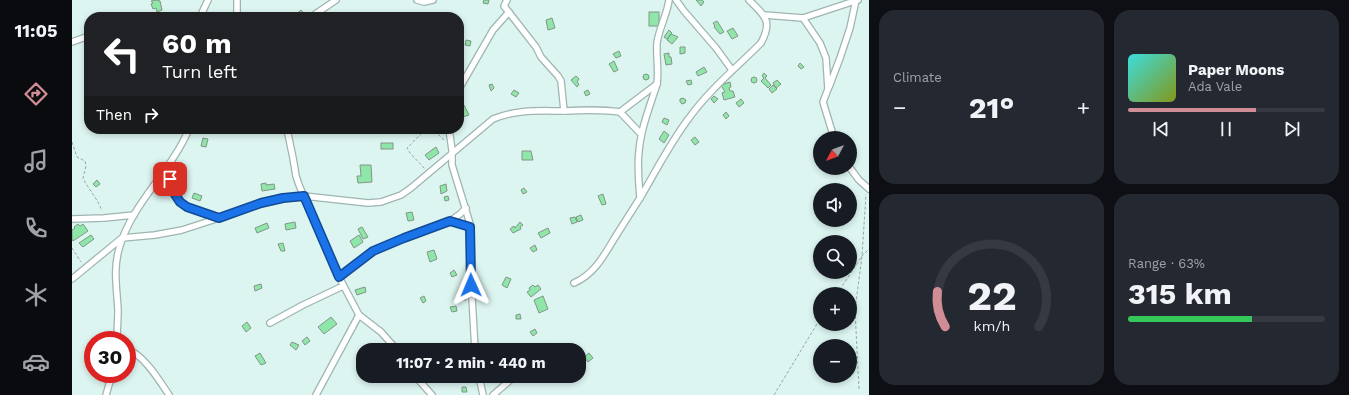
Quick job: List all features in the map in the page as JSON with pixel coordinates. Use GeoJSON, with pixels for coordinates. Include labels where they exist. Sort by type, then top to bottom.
{"type":"FeatureCollection","features":[{"type":"Feature","properties":{"kind":"street"},"geometry":{"type":"LineString","coordinates":[[202,12],[208,0]]}},
{"type":"Feature","properties":{"kind":"street"},"geometry":{"type":"LineString","coordinates":[[237,12],[238,0]]}},
{"type":"Feature","properties":{"kind":"street"},"geometry":{"type":"LineString","coordinates":[[318,12],[336,0]]}},
{"type":"Feature","properties":{"kind":"street"},"geometry":{"type":"LineString","coordinates":[[417,0],[424,2],[433,0]]}},
{"type":"Feature","properties":{"kind":"street"},"geometry":{"type":"LineString","coordinates":[[499,0],[536,47],[541,57],[558,76],[564,110]]}},
{"type":"Feature","properties":{"kind":"street"},"geometry":{"type":"LineString","coordinates":[[504,6],[507,0]]}},
{"type":"Feature","properties":{"kind":"street"},"geometry":{"type":"LineString","coordinates":[[640,198],[638,173],[641,134],[657,84],[657,44],[659,32],[669,0]]}},
{"type":"Feature","properties":{"kind":"street"},"geometry":{"type":"LineString","coordinates":[[676,0],[716,48],[732,70]]}},
{"type":"Feature","properties":{"kind":"street"},"geometry":{"type":"LineString","coordinates":[[574,283],[581,280],[591,272],[602,259],[681,128],[710,92],[761,43],[766,34],[768,25],[764,15],[749,0]]}},
{"type":"Feature","properties":{"kind":"street"},"geometry":{"type":"LineString","coordinates":[[764,15],[803,18],[857,0]]}},
{"type":"Feature","properties":{"kind":"street"},"geometry":{"type":"LineString","coordinates":[[832,131],[823,102],[850,28],[857,0]]}},
{"type":"Feature","properties":{"kind":"street"},"geometry":{"type":"LineString","coordinates":[[464,80],[490,35],[509,12]]}},
{"type":"Feature","properties":{"kind":"street"},"geometry":{"type":"LineString","coordinates":[[803,18],[824,50],[828,89]]}},
{"type":"Feature","properties":{"kind":"street"},"geometry":{"type":"LineString","coordinates":[[72,42],[84,38]]}},
{"type":"Feature","properties":{"kind":"street"},"geometry":{"type":"LineString","coordinates":[[620,112],[657,84]]}},
{"type":"Feature","properties":{"kind":"street"},"geometry":{"type":"LineString","coordinates":[[72,279],[122,238],[155,235],[176,231],[261,203],[283,198],[304,196],[368,203],[381,202],[401,195],[429,174],[452,152],[494,118],[506,114],[534,110],[588,109],[620,112],[641,134]]}},
{"type":"Feature","properties":{"kind":"street"},"geometry":{"type":"LineString","coordinates":[[117,331],[118,310],[115,279],[116,263],[122,238],[134,215],[177,153],[186,134]]}},
{"type":"Feature","properties":{"kind":"street"},"geometry":{"type":"LineString","coordinates":[[288,134],[294,158],[296,176],[343,286],[359,315],[381,332],[391,343]]}},
{"type":"Feature","properties":{"kind":"street"},"geometry":{"type":"LineString","coordinates":[[449,134],[454,174],[466,208],[470,227],[475,343]]}},
{"type":"Feature","properties":{"kind":"street"},"geometry":{"type":"LineString","coordinates":[[166,168],[173,191],[180,202],[187,207],[219,218]]}},
{"type":"Feature","properties":{"kind":"street"},"geometry":{"type":"LineString","coordinates":[[855,175],[867,187]]}},
{"type":"Feature","properties":{"kind":"street"},"geometry":{"type":"LineString","coordinates":[[339,277],[379,248],[450,221],[466,208]]}},
{"type":"Feature","properties":{"kind":"street"},"geometry":{"type":"LineString","coordinates":[[72,219],[134,215]]}},
{"type":"Feature","properties":{"kind":"street"},"geometry":{"type":"LineString","coordinates":[[450,221],[470,227]]}},
{"type":"Feature","properties":{"kind":"street"},"geometry":{"type":"LineString","coordinates":[[270,323],[343,286]]}},
{"type":"Feature","properties":{"kind":"street"},"geometry":{"type":"LineString","coordinates":[[316,395],[359,315]]}},
{"type":"Feature","properties":{"kind":"street"},"geometry":{"type":"LineString","coordinates":[[136,354],[147,365],[169,395]]}},
{"type":"Feature","properties":{"kind":"street"},"geometry":{"type":"LineString","coordinates":[[106,395],[109,383]]}},
{"type":"Feature","properties":{"kind":"street"},"geometry":{"type":"LineString","coordinates":[[421,383],[432,395]]}},
{"type":"Feature","properties":{"kind":"street"},"geometry":{"type":"LineString","coordinates":[[480,383],[483,395]]}},
{"type":"Feature","properties":{"kind":"street"},"geometry":{"type":"LineString","coordinates":[[493,395],[507,383]]}},
{"type":"Feature","properties":{"kind":"path"},"geometry":{"type":"LineString","coordinates":[[421,134],[407,148],[429,174]]}},
{"type":"Feature","properties":{"kind":"path"},"geometry":{"type":"LineString","coordinates":[[439,134],[452,152]]}},
{"type":"Feature","properties":{"kind":"path"},"geometry":{"type":"LineString","coordinates":[[72,142],[77,157],[85,161],[86,166],[83,178],[87,188],[100,205],[104,218]]}},
{"type":"Feature","properties":{"kind":"path"},"geometry":{"type":"LineString","coordinates":[[859,389],[854,310],[862,256],[867,187]]}},
{"type":"Feature","properties":{"kind":"path"},"geometry":{"type":"LineString","coordinates":[[72,248],[85,268]]}},
{"type":"Feature","properties":{"kind":"path"},"geometry":{"type":"LineString","coordinates":[[842,287],[862,256],[869,249]]}},
{"type":"Feature","properties":{"kind":"path"},"geometry":{"type":"LineString","coordinates":[[774,395],[813,331]]}},
{"type":"Feature","properties":{"kind":"building"},"geometry":{"type":"Polygon","coordinates":[[[484,0],[489,0],[488,4],[483,3],[484,0]]]}},
{"type":"Feature","properties":{"kind":"building"},"geometry":{"type":"Polygon","coordinates":[[[696,0],[702,0],[704,2],[701,6],[696,0]]]}},
{"type":"Feature","properties":{"kind":"building"},"geometry":{"type":"Polygon","coordinates":[[[151,1],[160,1],[162,10],[157,12],[156,8],[153,9],[151,4],[153,3],[151,1]]]}},
{"type":"Feature","properties":{"kind":"building"},"geometry":{"type":"Polygon","coordinates":[[[649,12],[659,12],[659,26],[649,26],[649,12]]]}},
{"type":"Feature","properties":{"kind":"building"},"geometry":{"type":"Polygon","coordinates":[[[552,18],[555,28],[548,30],[546,20],[552,18]]]}},
{"type":"Feature","properties":{"kind":"building"},"geometry":{"type":"Polygon","coordinates":[[[717,21],[724,32],[720,34],[714,27],[715,26],[713,23],[717,21]]]}},
{"type":"Feature","properties":{"kind":"building"},"geometry":{"type":"Polygon","coordinates":[[[733,28],[738,36],[732,39],[727,31],[733,28]]]}},
{"type":"Feature","properties":{"kind":"building"},"geometry":{"type":"Polygon","coordinates":[[[669,30],[672,33],[667,39],[664,37],[669,30]]]}},
{"type":"Feature","properties":{"kind":"building"},"geometry":{"type":"Polygon","coordinates":[[[671,34],[678,37],[672,44],[667,40],[671,34]]]}},
{"type":"Feature","properties":{"kind":"building"},"geometry":{"type":"Polygon","coordinates":[[[466,40],[471,41],[470,46],[465,45],[466,40]]]}},
{"type":"Feature","properties":{"kind":"building"},"geometry":{"type":"Polygon","coordinates":[[[680,47],[685,47],[685,53],[680,54],[680,47]]]}},
{"type":"Feature","properties":{"kind":"building"},"geometry":{"type":"Polygon","coordinates":[[[619,51],[621,56],[616,58],[613,54],[619,51]]]}},
{"type":"Feature","properties":{"kind":"building"},"geometry":{"type":"Polygon","coordinates":[[[669,53],[672,64],[666,65],[664,54],[669,53]]]}},
{"type":"Feature","properties":{"kind":"building"},"geometry":{"type":"Polygon","coordinates":[[[614,61],[618,70],[614,72],[609,64],[614,61]]]}},
{"type":"Feature","properties":{"kind":"building"},"geometry":{"type":"Polygon","coordinates":[[[800,63],[804,67],[801,69],[798,66],[800,63]]]}},
{"type":"Feature","properties":{"kind":"building"},"geometry":{"type":"Polygon","coordinates":[[[704,67],[707,72],[698,76],[696,72],[704,67]]]}},
{"type":"Feature","properties":{"kind":"building"},"geometry":{"type":"Polygon","coordinates":[[[764,73],[767,76],[765,78],[771,85],[768,88],[761,81],[764,78],[762,76],[764,73]]]}},
{"type":"Feature","properties":{"kind":"building"},"geometry":{"type":"Polygon","coordinates":[[[646,74],[649,77],[646,80],[643,77],[646,74]]]}},
{"type":"Feature","properties":{"kind":"building"},"geometry":{"type":"Polygon","coordinates":[[[576,76],[579,79],[577,82],[579,84],[577,87],[571,80],[576,76]]]}},
{"type":"Feature","properties":{"kind":"building"},"geometry":{"type":"Polygon","coordinates":[[[754,77],[757,80],[754,83],[751,80],[754,77]]]}},
{"type":"Feature","properties":{"kind":"building"},"geometry":{"type":"Polygon","coordinates":[[[691,80],[692,84],[688,85],[686,81],[691,80]]]}},
{"type":"Feature","properties":{"kind":"building"},"geometry":{"type":"Polygon","coordinates":[[[777,80],[781,84],[776,88],[773,83],[777,80]]]}},
{"type":"Feature","properties":{"kind":"building"},"geometry":{"type":"Polygon","coordinates":[[[730,82],[730,91],[733,91],[735,97],[724,100],[722,93],[725,92],[721,85],[730,82]]]}},
{"type":"Feature","properties":{"kind":"building"},"geometry":{"type":"Polygon","coordinates":[[[492,84],[494,88],[491,91],[489,85],[492,84]]]}},
{"type":"Feature","properties":{"kind":"building"},"geometry":{"type":"Polygon","coordinates":[[[773,85],[777,89],[772,93],[769,89],[773,85]]]}},
{"type":"Feature","properties":{"kind":"building"},"geometry":{"type":"Polygon","coordinates":[[[514,90],[519,93],[516,97],[511,94],[514,90]]]}},
{"type":"Feature","properties":{"kind":"building"},"geometry":{"type":"Polygon","coordinates":[[[588,90],[590,94],[586,96],[584,92],[588,90]]]}},
{"type":"Feature","properties":{"kind":"building"},"geometry":{"type":"Polygon","coordinates":[[[714,96],[718,99],[714,103],[711,99],[714,96]]]}},
{"type":"Feature","properties":{"kind":"building"},"geometry":{"type":"Polygon","coordinates":[[[683,98],[686,100],[685,103],[682,104],[680,99],[683,98]]]}},
{"type":"Feature","properties":{"kind":"building"},"geometry":{"type":"Polygon","coordinates":[[[741,99],[744,103],[739,107],[736,103],[741,99]]]}},
{"type":"Feature","properties":{"kind":"building"},"geometry":{"type":"Polygon","coordinates":[[[464,105],[469,115],[464,117],[464,105]]]}},
{"type":"Feature","properties":{"kind":"building"},"geometry":{"type":"Polygon","coordinates":[[[726,112],[729,116],[726,119],[723,115],[726,112]]]}},
{"type":"Feature","properties":{"kind":"building"},"geometry":{"type":"Polygon","coordinates":[[[664,118],[669,120],[667,125],[662,122],[664,118]]]}},
{"type":"Feature","properties":{"kind":"building"},"geometry":{"type":"Polygon","coordinates":[[[664,131],[669,135],[664,143],[659,139],[664,131]]]}},
{"type":"Feature","properties":{"kind":"building"},"geometry":{"type":"Polygon","coordinates":[[[695,137],[699,142],[695,145],[691,140],[695,137]]]}},
{"type":"Feature","properties":{"kind":"building"},"geometry":{"type":"Polygon","coordinates":[[[203,138],[208,139],[206,147],[201,146],[203,138]]]}},
{"type":"Feature","properties":{"kind":"building"},"geometry":{"type":"Polygon","coordinates":[[[381,143],[393,143],[393,149],[381,149],[381,143]]]}},
{"type":"Feature","properties":{"kind":"building"},"geometry":{"type":"Polygon","coordinates":[[[436,147],[439,153],[429,160],[425,155],[436,147]]]}},
{"type":"Feature","properties":{"kind":"building"},"geometry":{"type":"Polygon","coordinates":[[[522,151],[531,151],[533,160],[522,160],[522,151]]]}},
{"type":"Feature","properties":{"kind":"building"},"geometry":{"type":"Polygon","coordinates":[[[360,165],[371,165],[372,182],[358,183],[357,176],[361,176],[360,165]]]}},
{"type":"Feature","properties":{"kind":"building"},"geometry":{"type":"Polygon","coordinates":[[[97,180],[100,184],[96,187],[93,184],[97,180]]]}},
{"type":"Feature","properties":{"kind":"building"},"geometry":{"type":"Polygon","coordinates":[[[266,183],[266,185],[274,184],[275,189],[262,191],[261,184],[266,183]]]}},
{"type":"Feature","properties":{"kind":"building"},"geometry":{"type":"Polygon","coordinates":[[[446,184],[447,191],[441,194],[440,186],[446,184]]]}},
{"type":"Feature","properties":{"kind":"building"},"geometry":{"type":"Polygon","coordinates":[[[524,188],[527,192],[523,194],[521,190],[524,188]]]}},
{"type":"Feature","properties":{"kind":"building"},"geometry":{"type":"Polygon","coordinates":[[[194,193],[202,196],[200,201],[192,198],[194,193]]]}},
{"type":"Feature","properties":{"kind":"building"},"geometry":{"type":"Polygon","coordinates":[[[603,194],[606,204],[602,205],[598,196],[603,194]]]}},
{"type":"Feature","properties":{"kind":"building"},"geometry":{"type":"Polygon","coordinates":[[[448,196],[449,200],[445,201],[444,197],[448,196]]]}},
{"type":"Feature","properties":{"kind":"building"},"geometry":{"type":"Polygon","coordinates":[[[412,212],[414,220],[408,221],[406,213],[412,212]]]}},
{"type":"Feature","properties":{"kind":"building"},"geometry":{"type":"Polygon","coordinates":[[[581,215],[583,220],[578,222],[576,217],[581,215]]]}},
{"type":"Feature","properties":{"kind":"building"},"geometry":{"type":"Polygon","coordinates":[[[575,217],[577,222],[572,224],[570,218],[575,217]]]}},
{"type":"Feature","properties":{"kind":"building"},"geometry":{"type":"Polygon","coordinates":[[[295,222],[296,228],[286,230],[285,224],[295,222]]]}},
{"type":"Feature","properties":{"kind":"building"},"geometry":{"type":"Polygon","coordinates":[[[520,222],[523,225],[520,227],[521,229],[513,233],[510,229],[514,226],[515,228],[520,222]]]}},
{"type":"Feature","properties":{"kind":"building"},"geometry":{"type":"Polygon","coordinates":[[[267,223],[269,228],[257,233],[255,228],[267,223]]]}},
{"type":"Feature","properties":{"kind":"building"},"geometry":{"type":"Polygon","coordinates":[[[78,224],[80,226],[83,224],[88,231],[73,241],[72,230],[78,224]]]}},
{"type":"Feature","properties":{"kind":"building"},"geometry":{"type":"Polygon","coordinates":[[[362,227],[368,237],[363,239],[358,229],[362,227]]]}},
{"type":"Feature","properties":{"kind":"building"},"geometry":{"type":"Polygon","coordinates":[[[548,228],[550,233],[541,238],[538,233],[548,228]]]}},
{"type":"Feature","properties":{"kind":"building"},"geometry":{"type":"Polygon","coordinates":[[[91,235],[94,239],[83,247],[79,243],[91,235]]]}},
{"type":"Feature","properties":{"kind":"building"},"geometry":{"type":"Polygon","coordinates":[[[359,235],[363,242],[354,248],[350,241],[359,235]]]}},
{"type":"Feature","properties":{"kind":"building"},"geometry":{"type":"Polygon","coordinates":[[[283,243],[285,251],[281,251],[278,244],[283,243]]]}},
{"type":"Feature","properties":{"kind":"building"},"geometry":{"type":"Polygon","coordinates":[[[535,245],[537,250],[533,252],[530,248],[535,245]]]}},
{"type":"Feature","properties":{"kind":"building"},"geometry":{"type":"Polygon","coordinates":[[[434,250],[437,259],[430,262],[427,252],[434,250]]]}},
{"type":"Feature","properties":{"kind":"building"},"geometry":{"type":"Polygon","coordinates":[[[454,270],[457,275],[452,277],[450,273],[454,270]]]}},
{"type":"Feature","properties":{"kind":"building"},"geometry":{"type":"Polygon","coordinates":[[[506,277],[511,279],[507,288],[502,285],[506,277]]]}},
{"type":"Feature","properties":{"kind":"building"},"geometry":{"type":"Polygon","coordinates":[[[261,284],[262,288],[255,291],[254,286],[261,284]]]}},
{"type":"Feature","properties":{"kind":"building"},"geometry":{"type":"Polygon","coordinates":[[[533,285],[535,287],[538,285],[541,289],[531,297],[527,292],[533,285]]]}},
{"type":"Feature","properties":{"kind":"building"},"geometry":{"type":"Polygon","coordinates":[[[365,287],[366,292],[357,295],[355,290],[365,287]]]}},
{"type":"Feature","properties":{"kind":"building"},"geometry":{"type":"Polygon","coordinates":[[[465,288],[466,300],[462,300],[461,289],[465,288]]]}},
{"type":"Feature","properties":{"kind":"building"},"geometry":{"type":"Polygon","coordinates":[[[424,296],[426,301],[423,303],[420,298],[424,296]]]}},
{"type":"Feature","properties":{"kind":"building"},"geometry":{"type":"Polygon","coordinates":[[[543,296],[548,309],[539,313],[534,300],[543,296]]]}},
{"type":"Feature","properties":{"kind":"building"},"geometry":{"type":"Polygon","coordinates":[[[456,306],[457,311],[452,312],[450,307],[456,306]]]}},
{"type":"Feature","properties":{"kind":"building"},"geometry":{"type":"Polygon","coordinates":[[[520,314],[521,319],[516,319],[516,315],[520,314]]]}},
{"type":"Feature","properties":{"kind":"building"},"geometry":{"type":"Polygon","coordinates":[[[331,317],[337,324],[324,334],[318,327],[331,317]]]}},
{"type":"Feature","properties":{"kind":"building"},"geometry":{"type":"Polygon","coordinates":[[[247,322],[251,328],[246,332],[242,326],[247,322]]]}},
{"type":"Feature","properties":{"kind":"building"},"geometry":{"type":"Polygon","coordinates":[[[535,329],[537,333],[533,336],[530,332],[535,329]]]}},
{"type":"Feature","properties":{"kind":"building"},"geometry":{"type":"Polygon","coordinates":[[[307,337],[310,341],[305,345],[302,341],[307,337]]]}},
{"type":"Feature","properties":{"kind":"building"},"geometry":{"type":"Polygon","coordinates":[[[292,342],[299,345],[296,350],[290,345],[292,342]]]}},
{"type":"Feature","properties":{"kind":"building"},"geometry":{"type":"Polygon","coordinates":[[[260,353],[266,363],[261,365],[255,356],[260,353]]]}},
{"type":"Feature","properties":{"kind":"building"},"geometry":{"type":"Polygon","coordinates":[[[589,353],[593,358],[588,362],[586,355],[589,353]]]}},
{"type":"Feature","properties":{"kind":"building"},"geometry":{"type":"Polygon","coordinates":[[[462,387],[466,387],[467,392],[462,392],[462,387]]]}},
{"type":"Feature","properties":{"kind":"route"},"geometry":{"type":"LineString","coordinates":[[170,179],[173,191],[180,202],[187,207],[219,218],[261,203],[283,198],[304,196],[339,277],[373,251],[404,238],[450,221],[470,227],[472,242],[471,285]]}}]}
